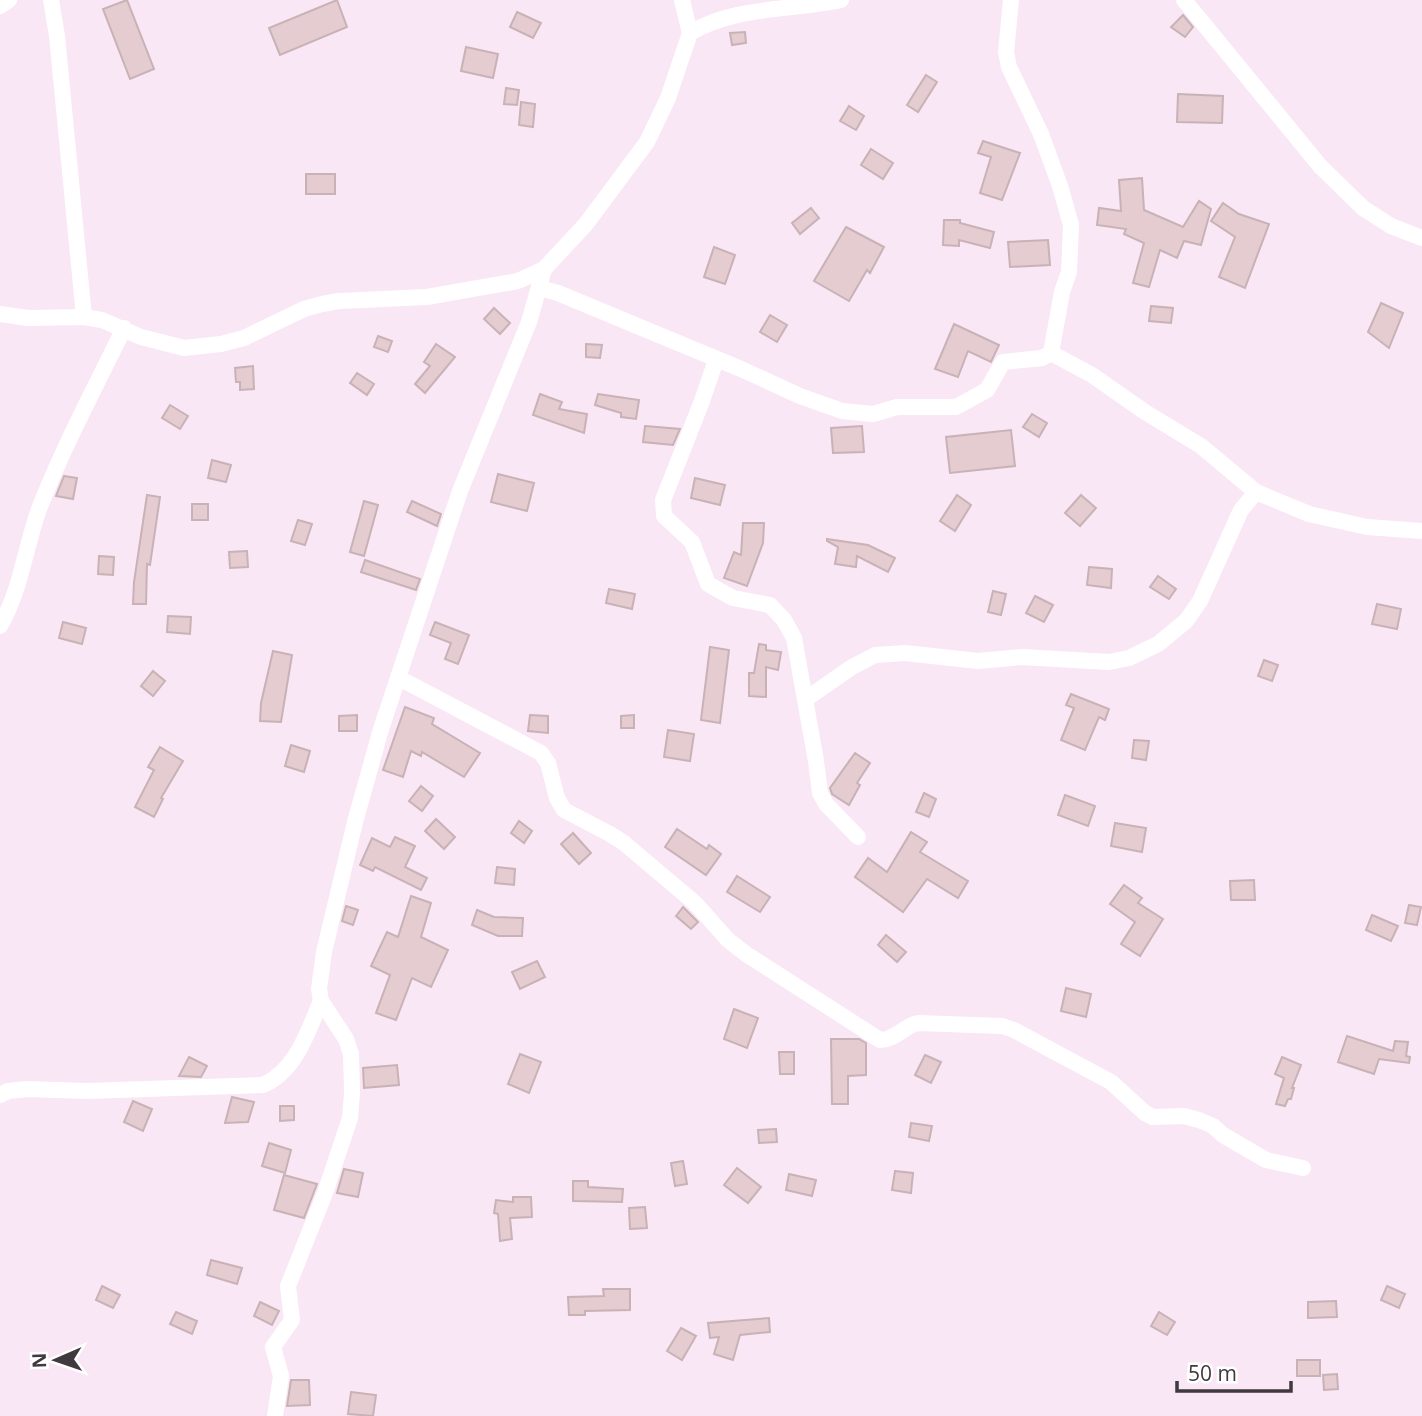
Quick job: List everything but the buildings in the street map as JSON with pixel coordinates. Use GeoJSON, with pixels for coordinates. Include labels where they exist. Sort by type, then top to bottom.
{"type":"FeatureCollection","features":[{"type":"Feature","properties":{"kind":"street"},"geometry":{"type":"LineString","coordinates":[[0,6],[9,0]]}},
{"type":"Feature","properties":{"kind":"street"},"geometry":{"type":"LineString","coordinates":[[51,0],[57,36],[84,317]]}},
{"type":"Feature","properties":{"kind":"street"},"geometry":{"type":"LineString","coordinates":[[0,314],[28,318],[84,317],[102,320],[141,337],[184,348],[221,344],[244,338],[304,309],[322,304],[427,297],[518,281],[544,269],[586,224],[647,142],[668,98],[690,33],[682,0]]}},
{"type":"Feature","properties":{"kind":"street"},"geometry":{"type":"LineString","coordinates":[[690,33],[708,22],[732,15],[810,7],[841,0]]}},
{"type":"Feature","properties":{"kind":"street"},"geometry":{"type":"LineString","coordinates":[[1011,0],[1006,52],[1009,67],[1041,134],[1071,225],[1069,272],[1062,292],[1051,353]]}},
{"type":"Feature","properties":{"kind":"street"},"geometry":{"type":"LineString","coordinates":[[1184,0],[1320,166],[1363,208],[1391,226],[1422,238]]}},
{"type":"Feature","properties":{"kind":"street"},"geometry":{"type":"LineString","coordinates":[[275,1416],[281,1376],[273,1347],[292,1320],[288,1286],[325,1194],[350,1118],[351,1054],[346,1039],[321,1000],[319,989],[327,940],[355,822],[398,678],[460,491],[529,322],[544,269]]}},
{"type":"Feature","properties":{"kind":"street"},"geometry":{"type":"LineString","coordinates":[[538,288],[558,293],[800,396],[842,411],[873,414],[897,407],[956,407],[987,390],[1003,362],[1042,358],[1051,353]]}},
{"type":"Feature","properties":{"kind":"street"},"geometry":{"type":"LineString","coordinates":[[0,626],[8,613],[19,581],[36,517],[47,489],[79,417],[124,328]]}},
{"type":"Feature","properties":{"kind":"street"},"geometry":{"type":"LineString","coordinates":[[1051,353],[1092,375],[1201,446],[1256,492],[1309,514],[1367,527],[1422,531]]}},
{"type":"Feature","properties":{"kind":"street"},"geometry":{"type":"LineString","coordinates":[[716,360],[663,500],[664,516],[691,542],[708,584],[733,598],[769,605],[784,620],[794,638],[820,793],[826,804],[858,837]]}},
{"type":"Feature","properties":{"kind":"street"},"geometry":{"type":"LineString","coordinates":[[806,699],[852,667],[875,655],[905,653],[978,661],[1022,657],[1109,663],[1129,659],[1158,644],[1186,621],[1200,601],[1241,510],[1256,492]]}},
{"type":"Feature","properties":{"kind":"street"},"geometry":{"type":"LineString","coordinates":[[398,678],[541,753],[548,763],[557,798],[564,810],[624,843],[687,895],[728,940],[746,954],[880,1040],[886,1040],[911,1024],[918,1023],[1002,1026],[1034,1039],[1111,1082],[1153,1117],[1184,1116],[1199,1120],[1266,1160],[1303,1168]]}},
{"type":"Feature","properties":{"kind":"street"},"geometry":{"type":"LineString","coordinates":[[0,1095],[8,1091],[27,1089],[87,1091],[263,1085],[282,1075],[289,1066],[321,1000]]}}]}
